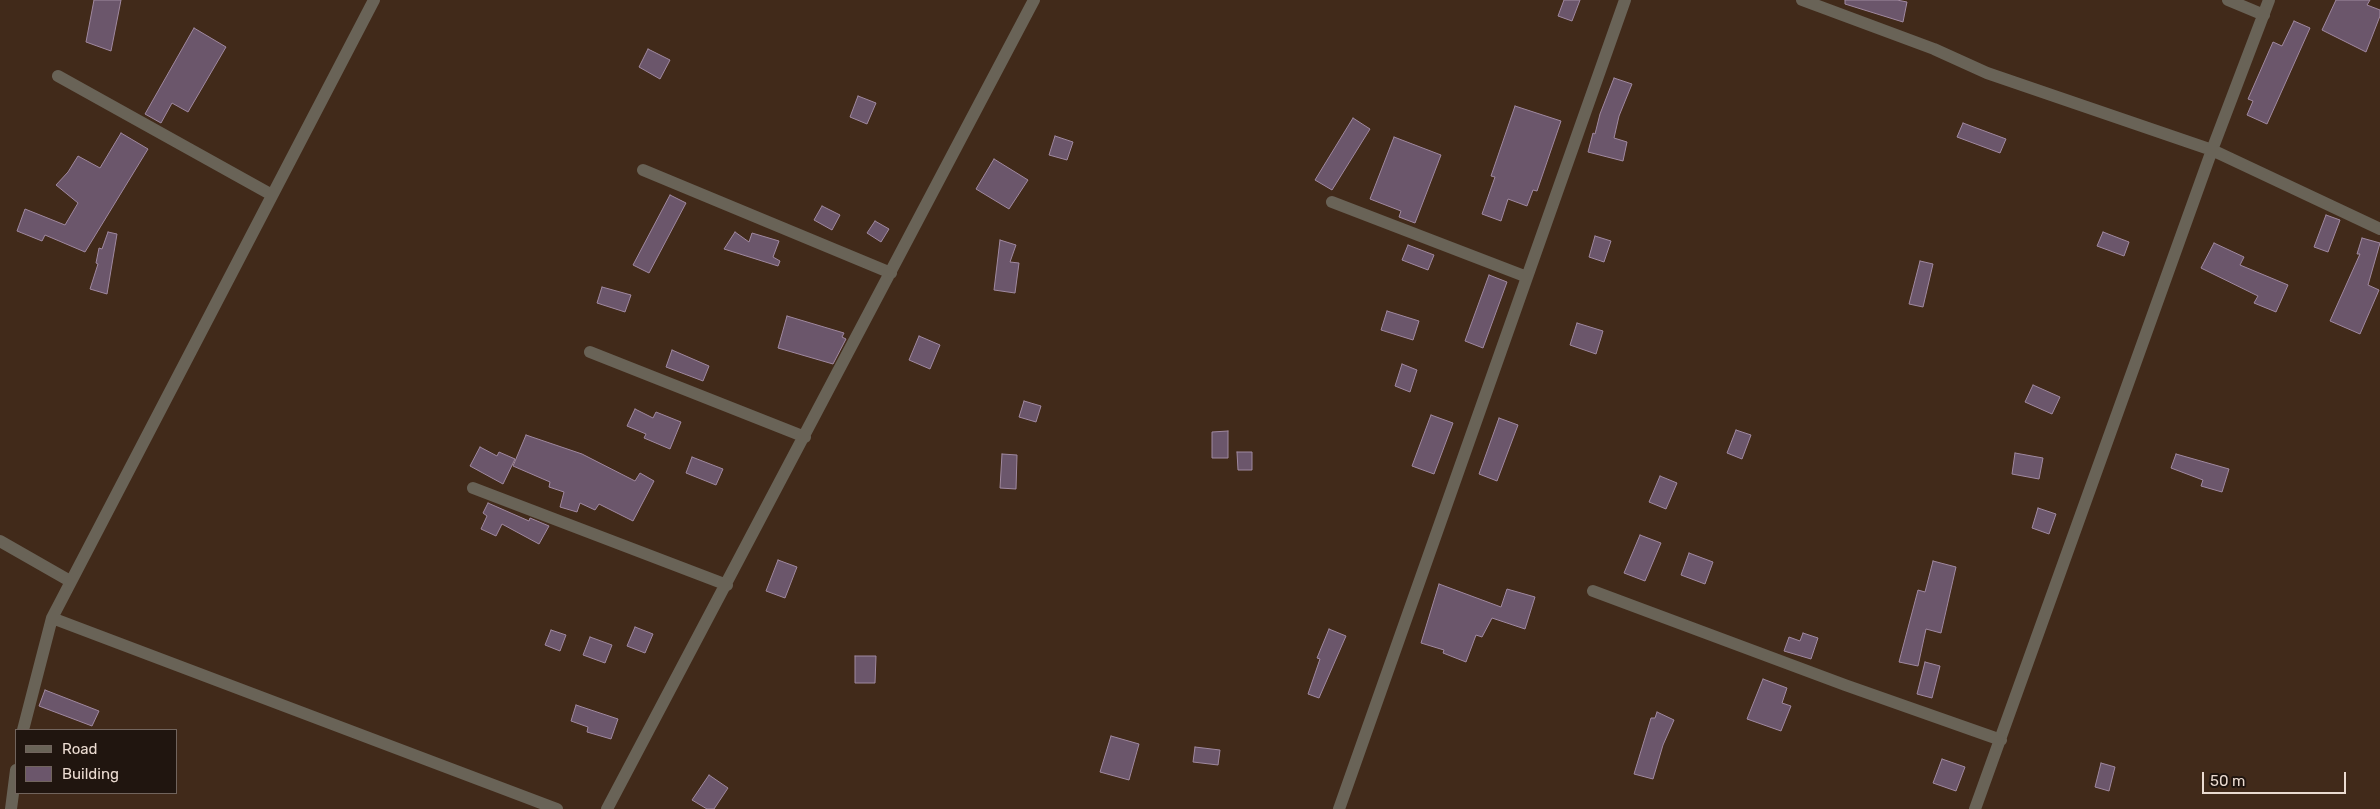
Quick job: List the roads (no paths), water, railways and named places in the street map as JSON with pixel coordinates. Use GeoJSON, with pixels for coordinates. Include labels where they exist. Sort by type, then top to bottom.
{"type":"FeatureCollection","features":[{"type":"Feature","properties":{"kind":"street"},"geometry":{"type":"LineString","coordinates":[[23,729],[52,618],[374,0]]}},
{"type":"Feature","properties":{"kind":"street"},"geometry":{"type":"LineString","coordinates":[[608,809],[1034,0]]}},
{"type":"Feature","properties":{"kind":"street"},"geometry":{"type":"LineString","coordinates":[[1339,809],[1625,0]]}},
{"type":"Feature","properties":{"kind":"street"},"geometry":{"type":"LineString","coordinates":[[1802,0],[1934,49],[1987,74],[2212,150],[2380,229]]}},
{"type":"Feature","properties":{"kind":"street"},"geometry":{"type":"LineString","coordinates":[[2228,0],[2264,15]]}},
{"type":"Feature","properties":{"kind":"street"},"geometry":{"type":"LineString","coordinates":[[1975,809],[2212,150],[2269,0]]}},
{"type":"Feature","properties":{"kind":"street"},"geometry":{"type":"LineString","coordinates":[[58,76],[272,195]]}},
{"type":"Feature","properties":{"kind":"street"},"geometry":{"type":"LineString","coordinates":[[643,170],[891,273]]}},
{"type":"Feature","properties":{"kind":"street"},"geometry":{"type":"LineString","coordinates":[[1332,202],[1526,277]]}},
{"type":"Feature","properties":{"kind":"street"},"geometry":{"type":"LineString","coordinates":[[590,352],[805,437]]}},
{"type":"Feature","properties":{"kind":"street"},"geometry":{"type":"LineString","coordinates":[[473,488],[727,585]]}},
{"type":"Feature","properties":{"kind":"street"},"geometry":{"type":"LineString","coordinates":[[0,541],[70,581]]}},
{"type":"Feature","properties":{"kind":"street"},"geometry":{"type":"LineString","coordinates":[[1593,590],[1846,685],[2001,740]]}},
{"type":"Feature","properties":{"kind":"street"},"geometry":{"type":"LineString","coordinates":[[52,618],[557,809]]}},
{"type":"Feature","properties":{"kind":"street"},"geometry":{"type":"LineString","coordinates":[[11,809],[15,778]]}}]}
